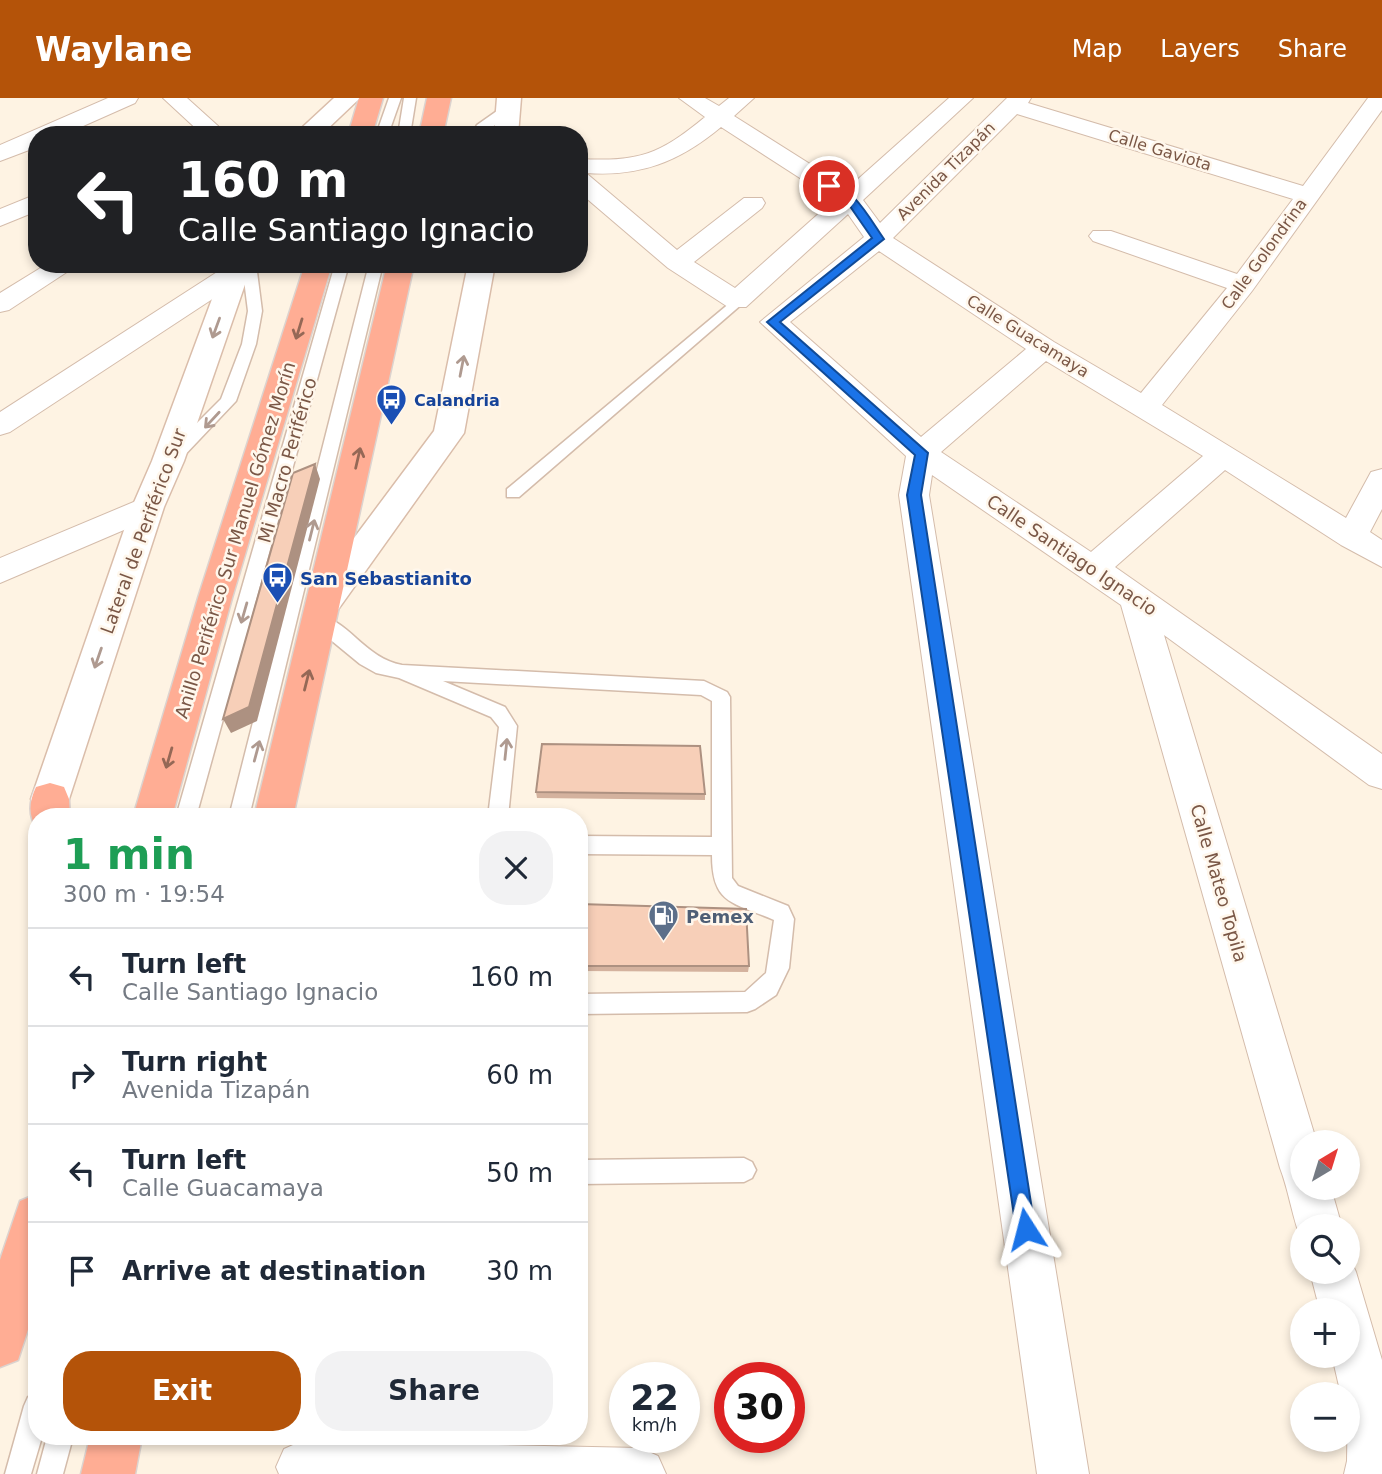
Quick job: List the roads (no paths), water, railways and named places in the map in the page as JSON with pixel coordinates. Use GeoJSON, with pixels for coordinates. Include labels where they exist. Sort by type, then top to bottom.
{"type":"FeatureCollection","features":[{"type":"Feature","properties":{"kind":"highway"},"geometry":{"type":"LineString","coordinates":[[363,126],[371,98]]}},
{"type":"Feature","properties":{"kind":"highway"},"geometry":{"type":"LineString","coordinates":[[433,126],[439,98]]}},
{"type":"Feature","properties":{"kind":"highway","name":"Anillo Periférico Sur Manuel Gómez Morín"},"geometry":{"type":"LineString","coordinates":[[155,808],[215,598],[316,273]]}},
{"type":"Feature","properties":{"kind":"highway"},"geometry":{"type":"LineString","coordinates":[[275,808],[323,612],[399,273]]}},
{"type":"Feature","properties":{"kind":"highway"},"geometry":{"type":"LineString","coordinates":[[0,1342],[28,1248]]}},
{"type":"Feature","properties":{"kind":"highway"},"geometry":{"type":"LineString","coordinates":[[108,1474],[115,1445]]}},
{"type":"Feature","properties":{"kind":"street"},"geometry":{"type":"LineString","coordinates":[[63,126],[127,98]]}},
{"type":"Feature","properties":{"kind":"street"},"geometry":{"type":"LineString","coordinates":[[174,98],[207,126]]}},
{"type":"Feature","properties":{"kind":"street"},"geometry":{"type":"LineString","coordinates":[[316,126],[348,98]]}},
{"type":"Feature","properties":{"kind":"street","name":"Calle Guacamaya"},"geometry":{"type":"LineString","coordinates":[[690,98],[850,200],[878,239],[1044,348],[1145,407],[1382,555]]}},
{"type":"Feature","properties":{"kind":"street"},"geometry":{"type":"LineString","coordinates":[[588,166],[640,165],[672,150],[743,98]]}},
{"type":"Feature","properties":{"kind":"street"},"geometry":{"type":"LineString","coordinates":[[588,187],[677,263],[737,301],[962,98]]}},
{"type":"Feature","properties":{"kind":"street","name":"Calle Gaviota"},"geometry":{"type":"LineString","coordinates":[[1016,102],[1307,195]]}},
{"type":"Feature","properties":{"kind":"street","name":"Avenida Tizapán"},"geometry":{"type":"LineString","coordinates":[[773,322],[878,239],[1016,102]]}},
{"type":"Feature","properties":{"kind":"street"},"geometry":{"type":"LineString","coordinates":[[507,126],[509,104]]}},
{"type":"Feature","properties":{"kind":"street","name":"Calle Golondrina"},"geometry":{"type":"LineString","coordinates":[[1145,407],[1243,285],[1307,195],[1378,107]]}},
{"type":"Feature","properties":{"kind":"street"},"geometry":{"type":"LineString","coordinates":[[0,154],[28,142]]}},
{"type":"Feature","properties":{"kind":"street"},"geometry":{"type":"LineString","coordinates":[[677,263],[753,202]]}},
{"type":"Feature","properties":{"kind":"street"},"geometry":{"type":"LineString","coordinates":[[0,219],[28,205]]}},
{"type":"Feature","properties":{"kind":"street"},"geometry":{"type":"LineString","coordinates":[[1102,236],[1243,285]]}},
{"type":"Feature","properties":{"kind":"street"},"geometry":{"type":"LineString","coordinates":[[0,304],[51,273]]}},
{"type":"Feature","properties":{"kind":"street"},"geometry":{"type":"LineString","coordinates":[[0,425],[233,273]]}},
{"type":"Feature","properties":{"kind":"street","name":"Lateral de Periférico Sur"},"geometry":{"type":"LineString","coordinates":[[50,808],[148,507],[240,273]]}},
{"type":"Feature","properties":{"kind":"street"},"geometry":{"type":"LineString","coordinates":[[323,612],[449,433],[480,273]]}},
{"type":"Feature","properties":{"kind":"street","name":"Calle Santiago Ignacio"},"geometry":{"type":"LineString","coordinates":[[773,322],[921,453],[1136,598],[1382,774]]}},
{"type":"Feature","properties":{"kind":"street"},"geometry":{"type":"LineString","coordinates":[[1044,348],[921,453],[914,495],[1063,1474]]}},
{"type":"Feature","properties":{"kind":"street"},"geometry":{"type":"LineString","coordinates":[[1092,569],[1223,455]]}},
{"type":"Feature","properties":{"kind":"street"},"geometry":{"type":"LineString","coordinates":[[1352,537],[1382,479]]}},
{"type":"Feature","properties":{"kind":"street"},"geometry":{"type":"LineString","coordinates":[[5,563],[148,507]]}},
{"type":"Feature","properties":{"kind":"street","name":"Calle Mateo Topila"},"geometry":{"type":"LineString","coordinates":[[1136,598],[1291,1130]]}},
{"type":"Feature","properties":{"kind":"street"},"geometry":{"type":"LineString","coordinates":[[1360,1364],[1375,1416],[1379,1444],[1373,1471]]}},
{"type":"Feature","properties":{"kind":"street"},"geometry":{"type":"LineString","coordinates":[[302,1467],[640,1474]]}},
{"type":"Feature","properties":{"kind":"lane"},"geometry":{"type":"LineString","coordinates":[[385,126],[395,98]]}},
{"type":"Feature","properties":{"kind":"lane"},"geometry":{"type":"LineString","coordinates":[[405,126],[410,98]]}},
{"type":"Feature","properties":{"kind":"lane"},"geometry":{"type":"LineString","coordinates":[[483,126],[509,104]]}},
{"type":"Feature","properties":{"kind":"lane","name":"Mi Macro Periférico"},"geometry":{"type":"LineString","coordinates":[[189,808],[339,273]]}},
{"type":"Feature","properties":{"kind":"lane"},"geometry":{"type":"LineString","coordinates":[[241,808],[374,273]]}},
{"type":"Feature","properties":{"kind":"lane"},"geometry":{"type":"LineString","coordinates":[[513,493],[737,301]]}},
{"type":"Feature","properties":{"kind":"lane"},"geometry":{"type":"LineString","coordinates":[[323,612],[366,659],[382,668],[402,672],[704,688],[718,692],[723,703],[722,880],[731,892],[775,908],[784,919],[778,977],[765,994],[747,1002],[588,1004]]}},
{"type":"Feature","properties":{"kind":"lane"},"geometry":{"type":"LineString","coordinates":[[402,672],[483,703],[498,712],[508,726],[499,808]]}},
{"type":"Feature","properties":{"kind":"lane"},"geometry":{"type":"LineString","coordinates":[[588,845],[722,846]]}},
{"type":"Feature","properties":{"kind":"lane"},"geometry":{"type":"LineString","coordinates":[[588,1171],[744,1170]]}},
{"type":"Feature","properties":{"kind":"lane"},"geometry":{"type":"LineString","coordinates":[[18,1474],[28,1438]]}},
{"type":"Feature","properties":{"kind":"lane"},"geometry":{"type":"LineString","coordinates":[[50,1474],[58,1445]]}},
{"type":"Feature","properties":{"kind":"place","name":"Calandria"},"geometry":{"type":"Point","coordinates":[391,427]}},
{"type":"Feature","properties":{"kind":"place","name":"San Sebastianito"},"geometry":{"type":"Point","coordinates":[277,605]}},
{"type":"Feature","properties":{"kind":"place","name":"Pemex"},"geometry":{"type":"Point","coordinates":[663,943]}}]}
